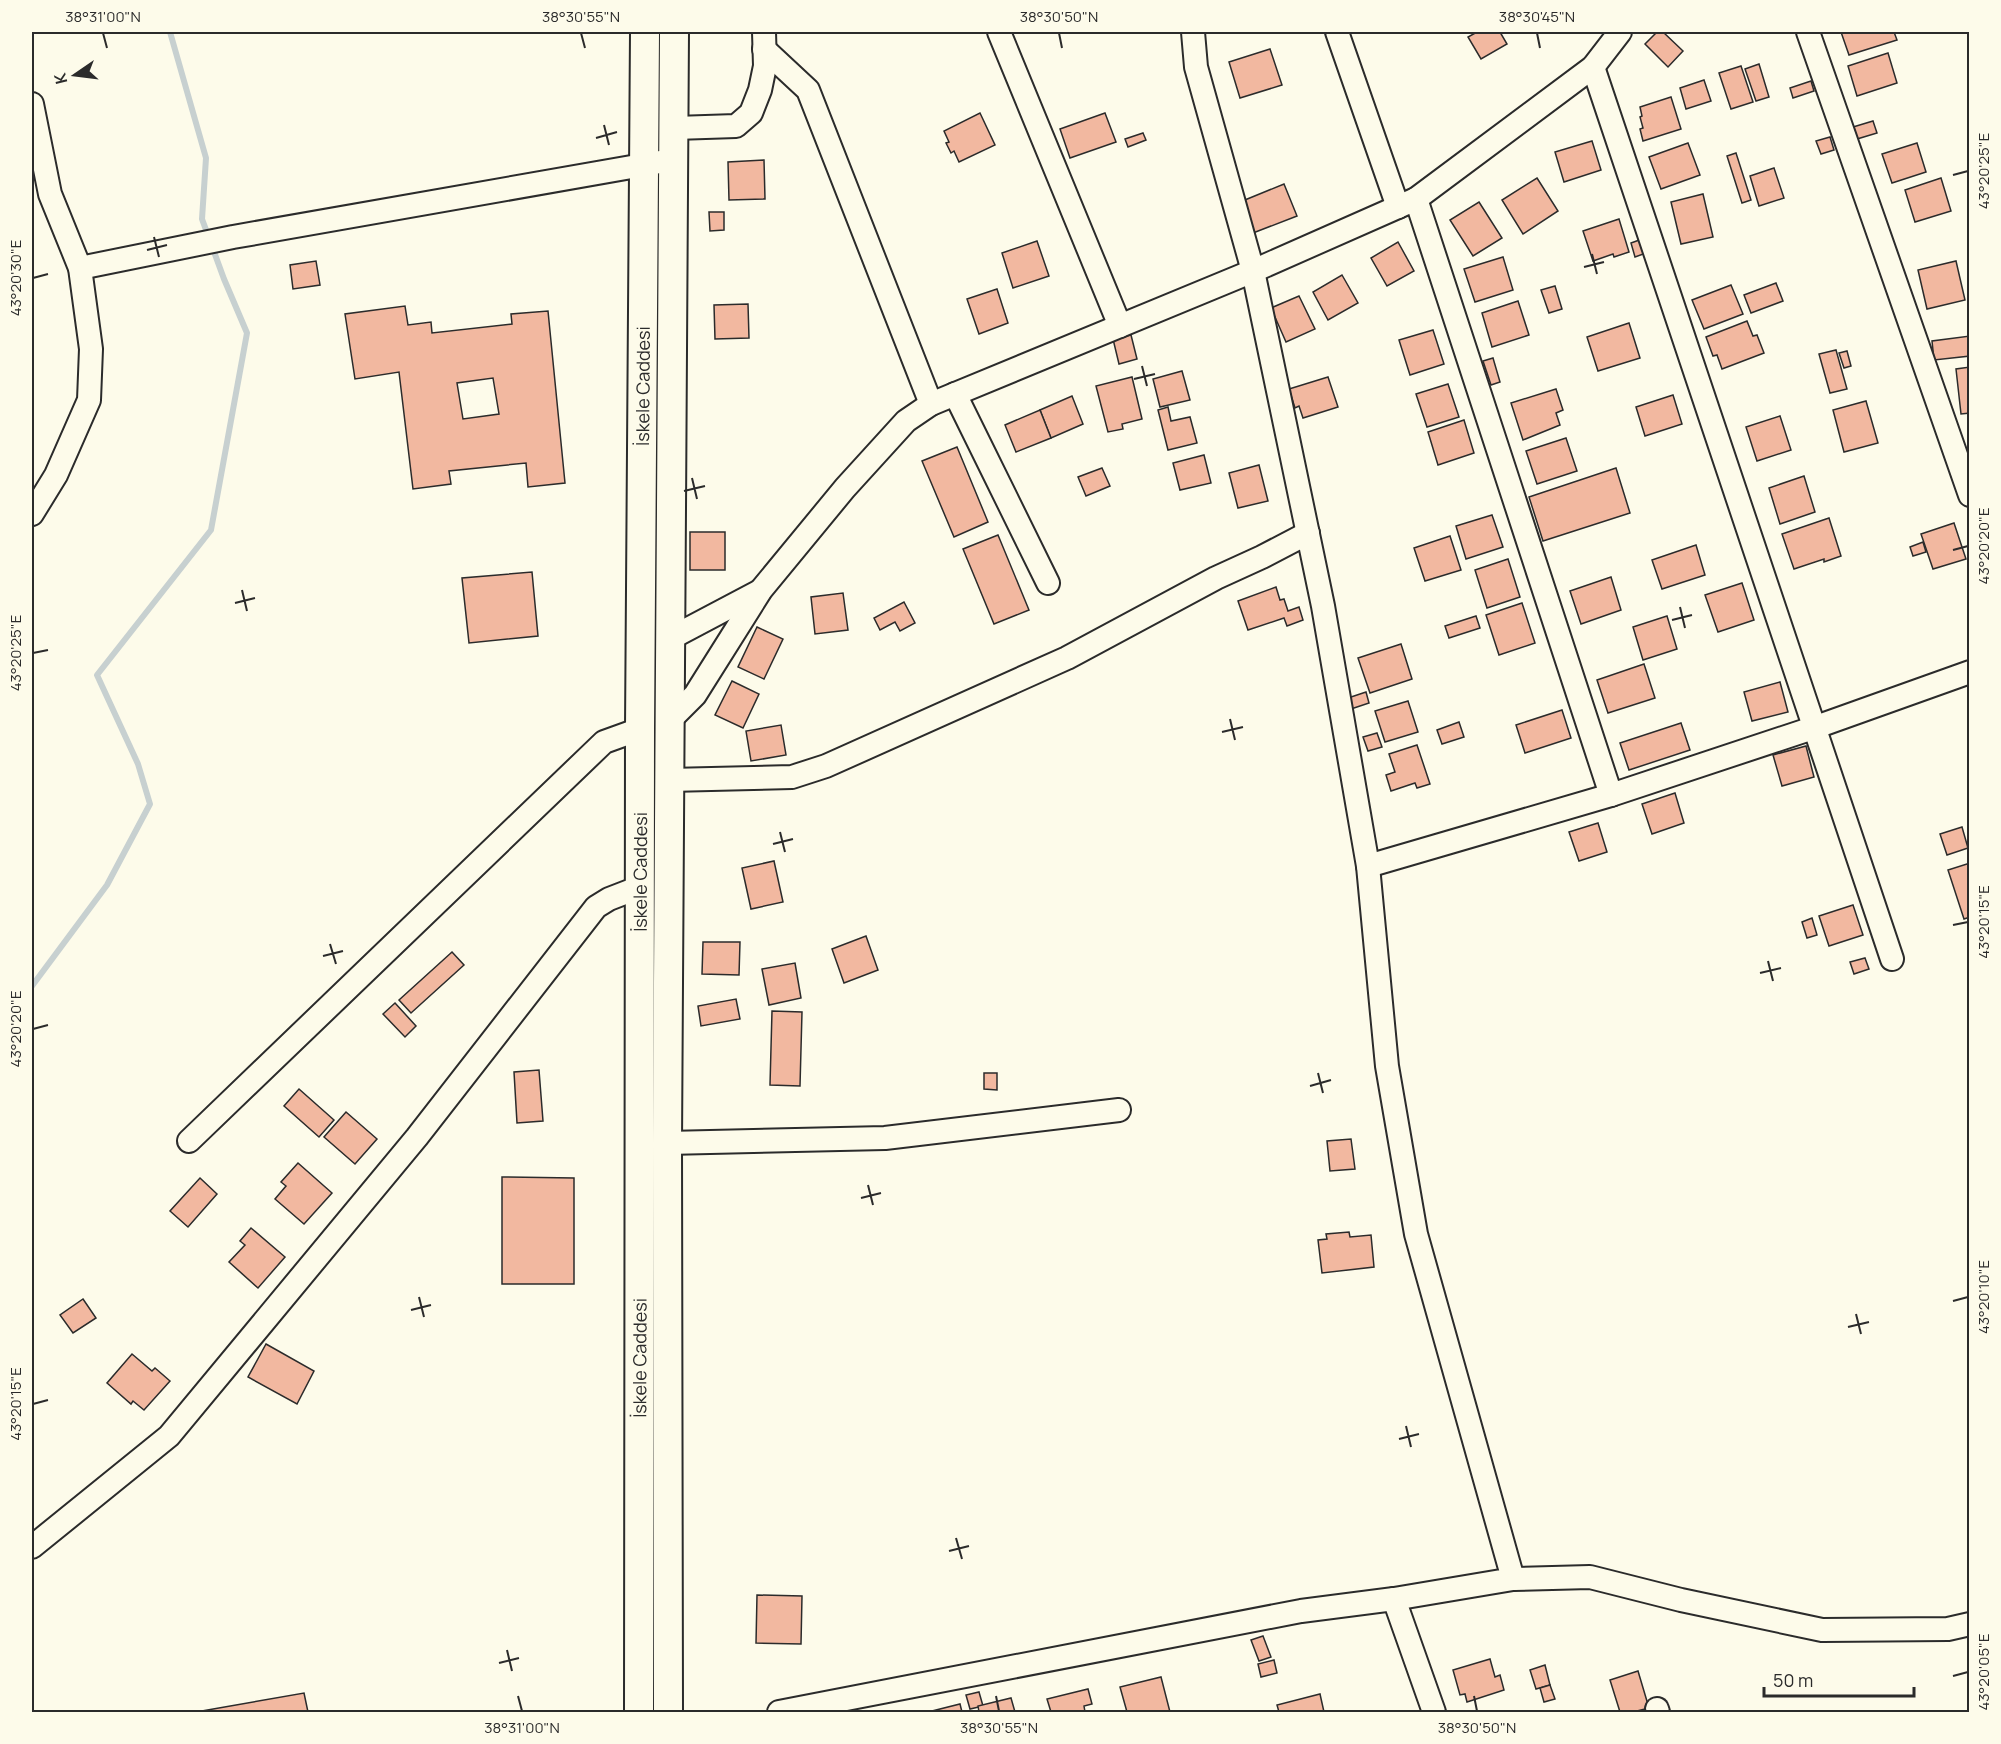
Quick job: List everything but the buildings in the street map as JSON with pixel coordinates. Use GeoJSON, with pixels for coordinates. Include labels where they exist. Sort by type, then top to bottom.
{"type":"FeatureCollection","features":[{"type":"Feature","properties":{"kind":"main road","name":"İskele Caddesi"},"geometry":{"type":"LineString","coordinates":[[639,1713],[640,729],[645,32]]}},
{"type":"Feature","properties":{"kind":"main road"},"geometry":{"type":"LineString","coordinates":[[668,1713],[666,1143],[674,32]]}},
{"type":"Feature","properties":{"kind":"street"},"geometry":{"type":"LineString","coordinates":[[999,32],[1120,326]]}},
{"type":"Feature","properties":{"kind":"street"},"geometry":{"type":"LineString","coordinates":[[1193,32],[1196,67],[1253,271],[1323,606],[1368,866],[1387,1066],[1416,1234],[1514,1580]]}},
{"type":"Feature","properties":{"kind":"street"},"geometry":{"type":"LineString","coordinates":[[1337,32],[1407,203],[1611,795]]}},
{"type":"Feature","properties":{"kind":"street"},"geometry":{"type":"LineString","coordinates":[[670,719],[695,695],[761,590],[845,488],[906,420],[932,404],[955,394],[1253,271],[1407,203],[1593,67],[1620,32]]}},
{"type":"Feature","properties":{"kind":"street"},"geometry":{"type":"LineString","coordinates":[[1808,32],[1970,495]]}},
{"type":"Feature","properties":{"kind":"street"},"geometry":{"type":"LineString","coordinates":[[675,129],[736,126],[751,113],[760,90],[765,66],[764,40]]}},
{"type":"Feature","properties":{"kind":"street"},"geometry":{"type":"LineString","coordinates":[[764,40],[808,90],[932,404]]}},
{"type":"Feature","properties":{"kind":"street"},"geometry":{"type":"LineString","coordinates":[[1593,67],[1892,959]]}},
{"type":"Feature","properties":{"kind":"street"},"geometry":{"type":"LineString","coordinates":[[32,104],[50,194],[80,268],[91,349],[89,400],[56,475],[32,514]]}},
{"type":"Feature","properties":{"kind":"street"},"geometry":{"type":"LineString","coordinates":[[80,268],[233,237],[645,166],[674,159]]}},
{"type":"Feature","properties":{"kind":"street"},"geometry":{"type":"LineString","coordinates":[[955,394],[1048,583]]}},
{"type":"Feature","properties":{"kind":"street"},"geometry":{"type":"LineString","coordinates":[[669,780],[792,777],[826,766],[1067,658],[1216,578],[1308,533]]}},
{"type":"Feature","properties":{"kind":"street"},"geometry":{"type":"LineString","coordinates":[[670,638],[761,590]]}},
{"type":"Feature","properties":{"kind":"street"},"geometry":{"type":"LineString","coordinates":[[1368,866],[1611,795],[1816,727],[1970,672]]}},
{"type":"Feature","properties":{"kind":"street"},"geometry":{"type":"LineString","coordinates":[[189,1142],[604,742],[640,729]]}},
{"type":"Feature","properties":{"kind":"street"},"geometry":{"type":"LineString","coordinates":[[32,1547],[169,1436],[417,1137],[596,907],[609,899],[640,887]]}},
{"type":"Feature","properties":{"kind":"street"},"geometry":{"type":"LineString","coordinates":[[666,1143],[885,1138],[1119,1110]]}},
{"type":"Feature","properties":{"kind":"street"},"geometry":{"type":"LineString","coordinates":[[791,1711],[1230,1627],[1301,1611],[1514,1580],[1590,1577],[1681,1600],[1822,1630],[1948,1629],[1970,1624]]}},
{"type":"Feature","properties":{"kind":"street"},"geometry":{"type":"LineString","coordinates":[[1394,1599],[1434,1713]]}},
{"type":"Feature","properties":{"kind":"waterway"},"geometry":{"type":"LineString","coordinates":[[32,986],[107,885],[150,804],[138,764],[97,675],[211,530],[247,333],[202,219],[206,158],[170,32]]}}]}
